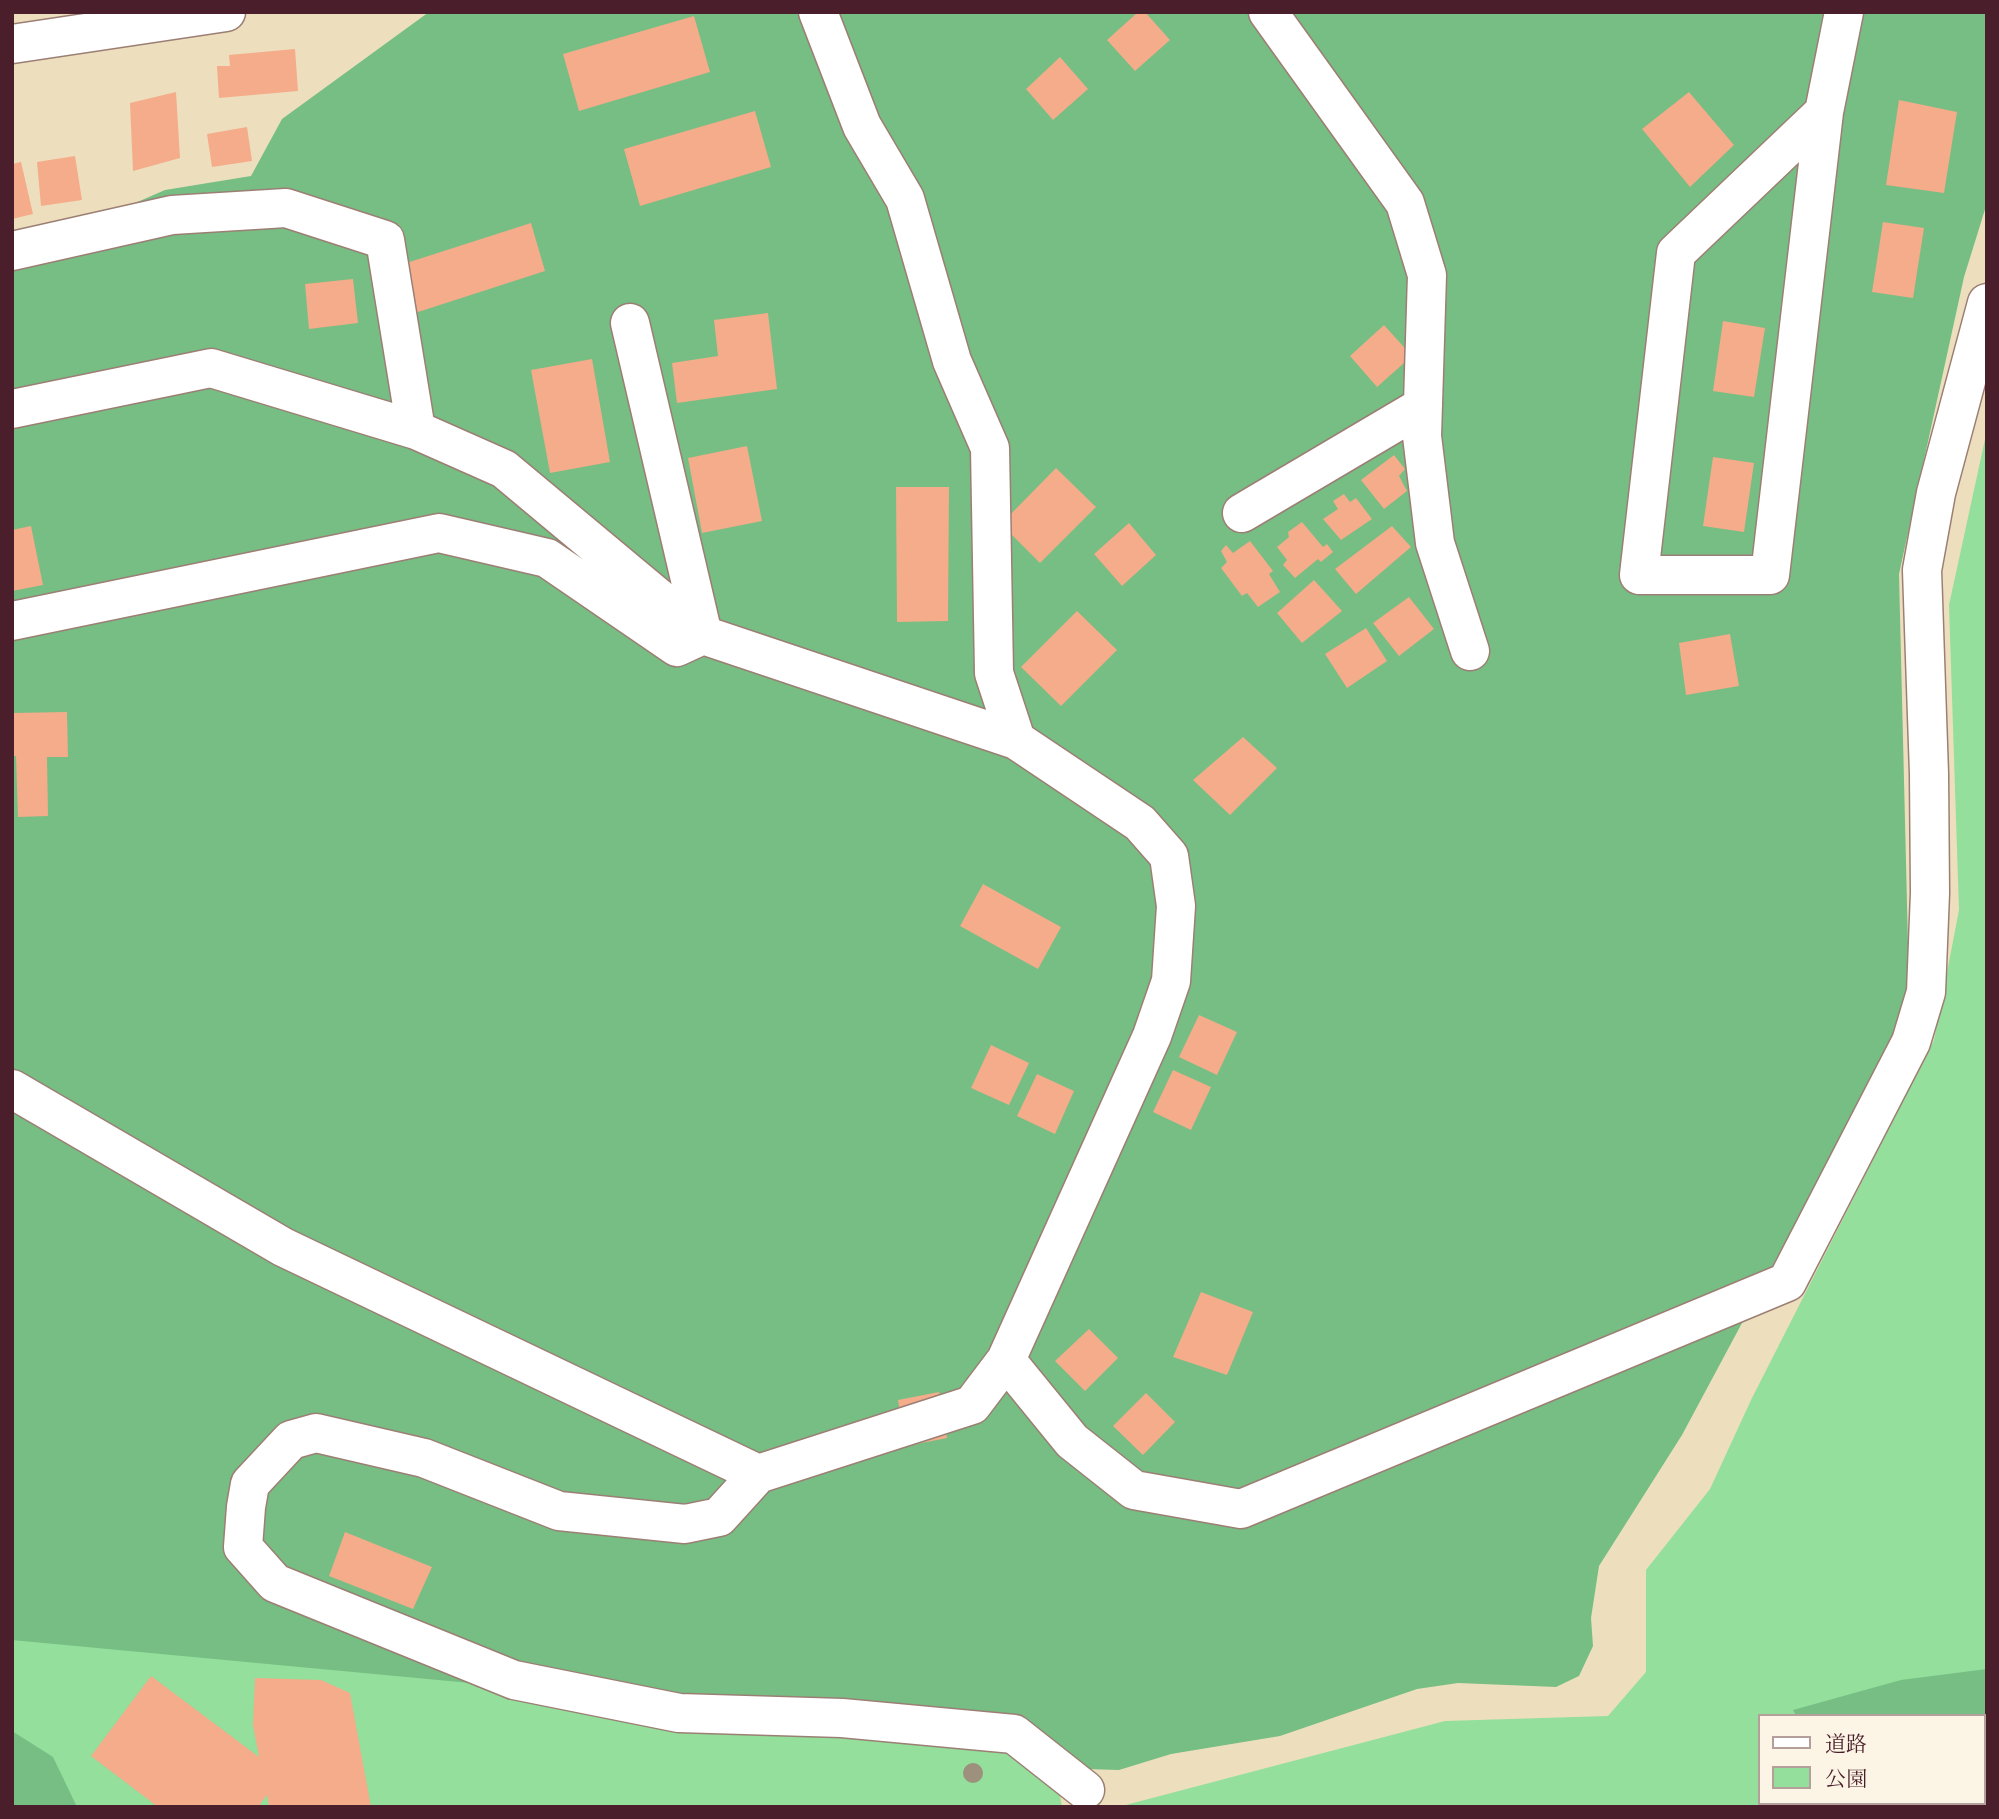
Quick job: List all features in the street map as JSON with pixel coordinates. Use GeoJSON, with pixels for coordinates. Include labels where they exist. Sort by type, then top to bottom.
{"type":"FeatureCollection","features":[{"type":"Feature","properties":{"kind":"street"},"geometry":{"type":"LineString","coordinates":[[12,44],[226,12]]}},
{"type":"Feature","properties":{"kind":"street"},"geometry":{"type":"LineString","coordinates":[[818,12],[862,126],[905,199],[952,361],[990,448],[994,673],[1016,740]]}},
{"type":"Feature","properties":{"kind":"street"},"geometry":{"type":"LineString","coordinates":[[1268,12],[1405,203],[1427,275],[1422,436],[1435,543],[1469,651]]}},
{"type":"Feature","properties":{"kind":"street"},"geometry":{"type":"LineString","coordinates":[[1824,111],[1676,253],[1639,575],[1770,575],[1824,111],[1844,12]]}},
{"type":"Feature","properties":{"kind":"street"},"geometry":{"type":"LineString","coordinates":[[12,251],[172,215],[286,208],[385,240],[416,430]]}},
{"type":"Feature","properties":{"kind":"street"},"geometry":{"type":"LineString","coordinates":[[1006,1360],[1072,1441],[1135,1490],[1241,1509],[1787,1282],[1911,1042],[1926,992],[1930,893],[1923,570],[1936,493],[1987,303]]}},
{"type":"Feature","properties":{"kind":"street"},"geometry":{"type":"LineString","coordinates":[[630,323],[703,635]]}},
{"type":"Feature","properties":{"kind":"street"},"geometry":{"type":"LineString","coordinates":[[12,409],[211,368],[416,430],[504,469],[703,635],[1016,740],[1140,823],[1169,856],[1176,906],[1171,981],[1152,1037],[1006,1360],[972,1405],[758,1474],[719,1517],[685,1524],[559,1511],[424,1458],[316,1433],[291,1440],[250,1484],[246,1507],[243,1547],[275,1584],[514,1680],[679,1713],[842,1718],[1014,1734],[1085,1790]]}},
{"type":"Feature","properties":{"kind":"street"},"geometry":{"type":"LineString","coordinates":[[1242,513],[1423,406]]}},
{"type":"Feature","properties":{"kind":"street"},"geometry":{"type":"LineString","coordinates":[[12,621],[439,533],[547,558],[677,648],[703,635]]}},
{"type":"Feature","properties":{"kind":"street"},"geometry":{"type":"LineString","coordinates":[[12,1088],[283,1247],[758,1474]]}},
{"type":"Feature","properties":{"kind":"green space"},"geometry":{"type":"Polygon","coordinates":[[[429,12],[1987,12],[1987,203],[1964,277],[1899,574],[1909,986],[1892,1043],[1682,1435],[1599,1566],[1591,1618],[1593,1646],[1579,1676],[1556,1687],[1458,1683],[1417,1689],[1280,1736],[1171,1754],[1119,1770],[1085,1769],[1017,1716],[922,1706],[662,1701],[12,1640],[12,251],[96,220],[165,190],[251,176],[282,119],[429,12]]]}},
{"type":"Feature","properties":{"kind":"green space"},"geometry":{"type":"Polygon","coordinates":[[[1987,430],[1987,1807],[1118,1807],[1445,1721],[1608,1716],[1646,1672],[1646,1570],[1710,1489],[1751,1400],[1934,1040],[1959,910],[1949,605],[1987,430]]]}},
{"type":"Feature","properties":{"kind":"green space"},"geometry":{"type":"Polygon","coordinates":[[[12,1572],[1051,1744],[1062,1807],[12,1807],[12,1572]]]}},
{"type":"Feature","properties":{"kind":"green space"},"geometry":{"type":"Polygon","coordinates":[[[1987,1669],[1987,1760],[1985,1714],[1795,1714],[1793,1710],[1901,1680],[1987,1669]]]}},
{"type":"Feature","properties":{"kind":"green space"},"geometry":{"type":"Polygon","coordinates":[[[12,1731],[53,1757],[77,1807],[12,1807],[12,1731]]]}},
{"type":"Feature","properties":{"kind":"building"},"geometry":{"type":"Polygon","coordinates":[[[1138,12],[1145,12],[1170,40],[1135,71],[1107,40],[1138,12]]]}},
{"type":"Feature","properties":{"kind":"building"},"geometry":{"type":"Polygon","coordinates":[[[694,16],[710,72],[579,111],[563,54],[694,16]]]}},
{"type":"Feature","properties":{"kind":"building"},"geometry":{"type":"Polygon","coordinates":[[[295,49],[298,91],[219,98],[217,66],[230,66],[229,55],[295,49]]]}},
{"type":"Feature","properties":{"kind":"building"},"geometry":{"type":"Polygon","coordinates":[[[1060,57],[1088,89],[1053,120],[1026,89],[1060,57]]]}},
{"type":"Feature","properties":{"kind":"building"},"geometry":{"type":"Polygon","coordinates":[[[176,92],[180,158],[133,171],[130,103],[176,92]]]}},
{"type":"Feature","properties":{"kind":"building"},"geometry":{"type":"Polygon","coordinates":[[[1689,92],[1734,145],[1690,187],[1642,129],[1689,92]]]}},
{"type":"Feature","properties":{"kind":"building"},"geometry":{"type":"Polygon","coordinates":[[[1899,100],[1957,112],[1944,193],[1886,185],[1899,100]]]}},
{"type":"Feature","properties":{"kind":"building"},"geometry":{"type":"Polygon","coordinates":[[[755,111],[771,167],[640,206],[624,149],[755,111]]]}},
{"type":"Feature","properties":{"kind":"building"},"geometry":{"type":"Polygon","coordinates":[[[247,127],[252,161],[212,167],[207,134],[247,127]]]}},
{"type":"Feature","properties":{"kind":"building"},"geometry":{"type":"Polygon","coordinates":[[[75,156],[82,200],[41,206],[37,162],[75,156]]]}},
{"type":"Feature","properties":{"kind":"building"},"geometry":{"type":"Polygon","coordinates":[[[21,162],[33,214],[12,219],[12,164],[21,162]]]}},
{"type":"Feature","properties":{"kind":"building"},"geometry":{"type":"Polygon","coordinates":[[[1883,222],[1924,228],[1913,298],[1872,292],[1883,222]]]}},
{"type":"Feature","properties":{"kind":"building"},"geometry":{"type":"Polygon","coordinates":[[[531,223],[545,271],[412,314],[397,266],[531,223]]]}},
{"type":"Feature","properties":{"kind":"building"},"geometry":{"type":"Polygon","coordinates":[[[353,279],[358,323],[309,329],[305,284],[353,279]]]}},
{"type":"Feature","properties":{"kind":"building"},"geometry":{"type":"Polygon","coordinates":[[[768,313],[777,389],[677,403],[672,363],[718,356],[714,320],[768,313]]]}},
{"type":"Feature","properties":{"kind":"building"},"geometry":{"type":"Polygon","coordinates":[[[1723,321],[1765,328],[1754,397],[1713,391],[1723,321]]]}},
{"type":"Feature","properties":{"kind":"building"},"geometry":{"type":"Polygon","coordinates":[[[1384,325],[1412,356],[1377,387],[1350,356],[1384,325]]]}},
{"type":"Feature","properties":{"kind":"building"},"geometry":{"type":"Polygon","coordinates":[[[592,359],[610,462],[550,473],[531,370],[592,359]]]}},
{"type":"Feature","properties":{"kind":"building"},"geometry":{"type":"Polygon","coordinates":[[[747,446],[762,521],[702,533],[688,458],[747,446]]]}},
{"type":"Feature","properties":{"kind":"building"},"geometry":{"type":"Polygon","coordinates":[[[1394,455],[1405,469],[1399,476],[1407,491],[1384,509],[1361,480],[1394,455]]]}},
{"type":"Feature","properties":{"kind":"building"},"geometry":{"type":"Polygon","coordinates":[[[1713,457],[1754,463],[1744,532],[1703,526],[1713,457]]]}},
{"type":"Feature","properties":{"kind":"building"},"geometry":{"type":"Polygon","coordinates":[[[1056,468],[1096,507],[1040,563],[1001,524],[1056,468]]]}},
{"type":"Feature","properties":{"kind":"building"},"geometry":{"type":"Polygon","coordinates":[[[896,487],[949,487],[948,621],[897,622],[896,487]]]}},
{"type":"Feature","properties":{"kind":"building"},"geometry":{"type":"Polygon","coordinates":[[[1344,494],[1350,502],[1356,498],[1372,519],[1341,540],[1323,519],[1338,509],[1333,501],[1344,494]]]}},
{"type":"Feature","properties":{"kind":"building"},"geometry":{"type":"Polygon","coordinates":[[[1302,522],[1323,547],[1327,544],[1333,552],[1321,562],[1318,559],[1295,578],[1283,565],[1287,560],[1277,547],[1289,537],[1288,532],[1302,522]]]}},
{"type":"Feature","properties":{"kind":"building"},"geometry":{"type":"Polygon","coordinates":[[[1129,523],[1156,555],[1122,586],[1094,554],[1129,523]]]}},
{"type":"Feature","properties":{"kind":"building"},"geometry":{"type":"Polygon","coordinates":[[[31,526],[43,585],[12,591],[12,530],[31,526]]]}},
{"type":"Feature","properties":{"kind":"building"},"geometry":{"type":"Polygon","coordinates":[[[1392,526],[1411,547],[1356,594],[1335,569],[1392,526]]]}},
{"type":"Feature","properties":{"kind":"building"},"geometry":{"type":"Polygon","coordinates":[[[1250,541],[1273,571],[1269,574],[1280,592],[1258,607],[1247,593],[1242,596],[1221,568],[1227,562],[1221,551],[1226,545],[1233,553],[1250,541]]]}},
{"type":"Feature","properties":{"kind":"building"},"geometry":{"type":"Polygon","coordinates":[[[1314,580],[1342,611],[1302,643],[1277,613],[1314,580]]]}},
{"type":"Feature","properties":{"kind":"building"},"geometry":{"type":"Polygon","coordinates":[[[1409,597],[1434,629],[1399,656],[1373,623],[1409,597]]]}},
{"type":"Feature","properties":{"kind":"building"},"geometry":{"type":"Polygon","coordinates":[[[1077,611],[1117,650],[1061,706],[1021,667],[1077,611]]]}},
{"type":"Feature","properties":{"kind":"building"},"geometry":{"type":"Polygon","coordinates":[[[1366,628],[1387,661],[1347,688],[1325,654],[1366,628]]]}},
{"type":"Feature","properties":{"kind":"building"},"geometry":{"type":"Polygon","coordinates":[[[1730,634],[1739,686],[1686,695],[1679,643],[1730,634]]]}},
{"type":"Feature","properties":{"kind":"building"},"geometry":{"type":"Polygon","coordinates":[[[67,712],[68,757],[47,757],[48,816],[18,817],[16,756],[12,756],[12,713],[67,712]]]}},
{"type":"Feature","properties":{"kind":"building"},"geometry":{"type":"Polygon","coordinates":[[[1243,737],[1277,768],[1230,815],[1193,780],[1243,737]]]}},
{"type":"Feature","properties":{"kind":"building"},"geometry":{"type":"Polygon","coordinates":[[[983,884],[1061,927],[1038,969],[960,926],[983,884]]]}},
{"type":"Feature","properties":{"kind":"building"},"geometry":{"type":"Polygon","coordinates":[[[1199,1015],[1237,1032],[1217,1075],[1179,1057],[1199,1015]]]}},
{"type":"Feature","properties":{"kind":"building"},"geometry":{"type":"Polygon","coordinates":[[[991,1045],[1029,1063],[1009,1105],[971,1088],[991,1045]]]}},
{"type":"Feature","properties":{"kind":"building"},"geometry":{"type":"Polygon","coordinates":[[[1173,1070],[1211,1087],[1191,1130],[1153,1112],[1173,1070]]]}},
{"type":"Feature","properties":{"kind":"building"},"geometry":{"type":"Polygon","coordinates":[[[1037,1074],[1074,1091],[1055,1134],[1017,1116],[1037,1074]]]}},
{"type":"Feature","properties":{"kind":"building"},"geometry":{"type":"Polygon","coordinates":[[[1201,1292],[1253,1312],[1227,1375],[1173,1357],[1201,1292]]]}},
{"type":"Feature","properties":{"kind":"building"},"geometry":{"type":"Polygon","coordinates":[[[1089,1329],[1118,1358],[1085,1391],[1055,1361],[1089,1329]]]}},
{"type":"Feature","properties":{"kind":"building"},"geometry":{"type":"Polygon","coordinates":[[[939,1392],[947,1438],[906,1446],[898,1400],[939,1392]]]}},
{"type":"Feature","properties":{"kind":"building"},"geometry":{"type":"Polygon","coordinates":[[[1146,1393],[1175,1422],[1143,1455],[1113,1426],[1146,1393]]]}},
{"type":"Feature","properties":{"kind":"building"},"geometry":{"type":"Polygon","coordinates":[[[345,1532],[432,1567],[413,1609],[329,1576],[345,1532]]]}},
{"type":"Feature","properties":{"kind":"building"},"geometry":{"type":"Polygon","coordinates":[[[151,1676],[259,1757],[253,1725],[255,1678],[321,1680],[350,1693],[371,1807],[269,1807],[267,1795],[258,1807],[158,1807],[91,1756],[151,1676]]]}}]}
